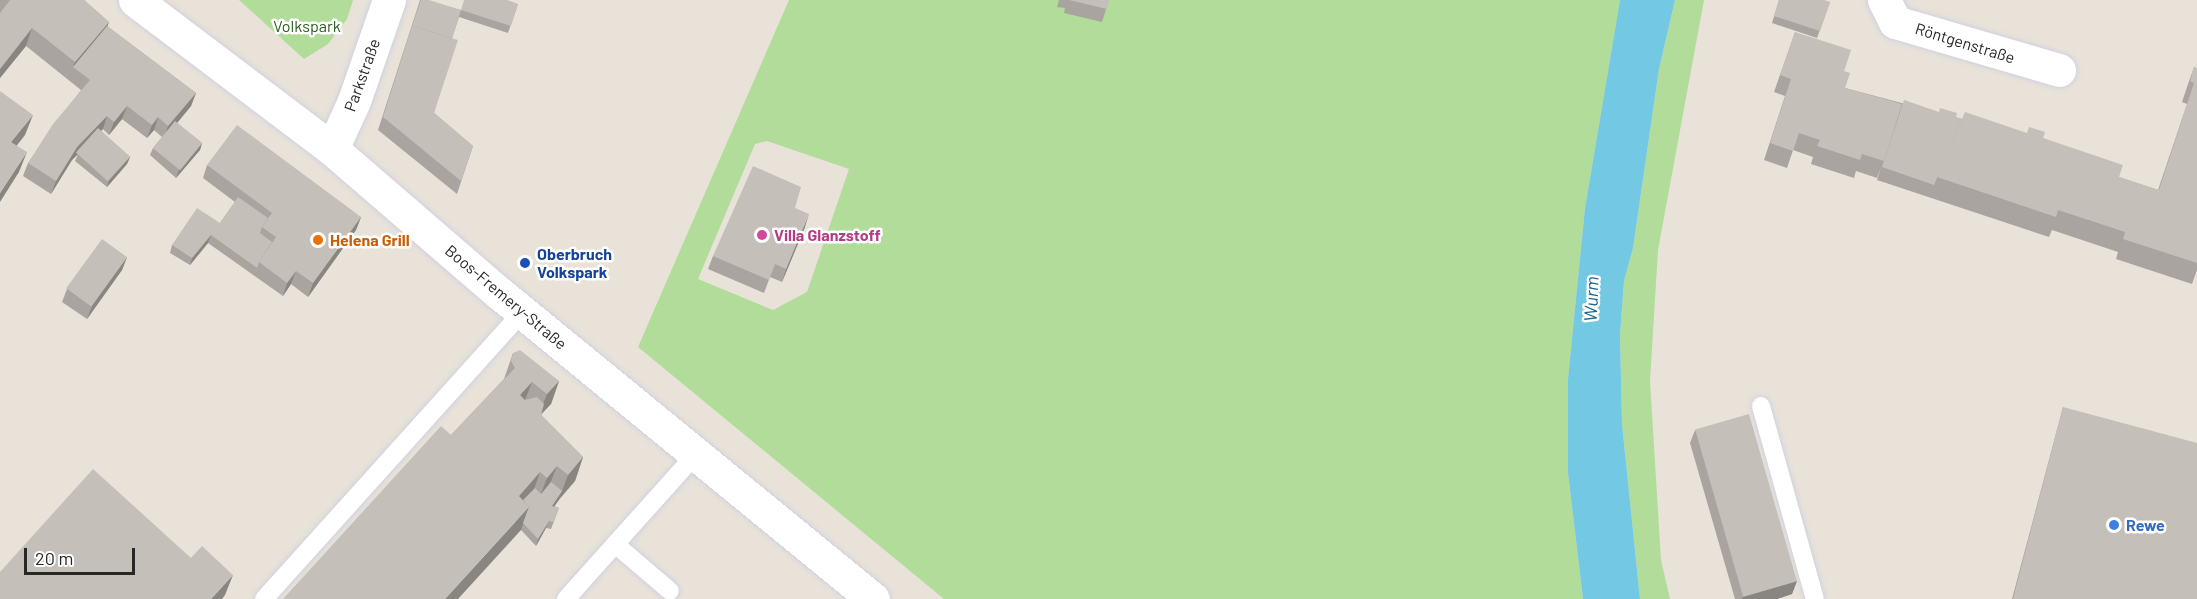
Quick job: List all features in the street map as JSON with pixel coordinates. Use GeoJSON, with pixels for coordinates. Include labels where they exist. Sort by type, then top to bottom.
{"type":"FeatureCollection","features":[{"type":"Feature","properties":{"kind":"street","name":"Boos-Fremery-Straße"},"geometry":{"type":"LineString","coordinates":[[135,0],[332,149],[523,311],[873,599]]}},
{"type":"Feature","properties":{"kind":"street","name":"Parkstraße"},"geometry":{"type":"LineString","coordinates":[[332,149],[354,101],[389,0]]}},
{"type":"Feature","properties":{"kind":"street","name":"Röntgenstraße"},"geometry":{"type":"LineString","coordinates":[[1884,0],[1895,22],[2059,70]]}},
{"type":"Feature","properties":{"kind":"lane"},"geometry":{"type":"LineString","coordinates":[[264,599],[523,311]]}},
{"type":"Feature","properties":{"kind":"lane"},"geometry":{"type":"LineString","coordinates":[[1761,406],[1815,599]]}},
{"type":"Feature","properties":{"kind":"lane"},"geometry":{"type":"LineString","coordinates":[[566,599],[696,454]]}},
{"type":"Feature","properties":{"kind":"lane"},"geometry":{"type":"LineString","coordinates":[[615,544],[670,591]]}},
{"type":"Feature","properties":{"kind":"green space","name":"Volkspark"},"geometry":{"type":"Polygon","coordinates":[[[239,0],[353,0],[347,19],[328,44],[304,59],[239,0]]]}},
{"type":"Feature","properties":{"kind":"green space"},"geometry":{"type":"Polygon","coordinates":[[[789,0],[1620,0],[1585,208],[1568,379],[1568,473],[1583,599],[944,599],[638,347],[789,0]],[[767,141],[755,144],[698,279],[773,310],[807,292],[849,169],[767,141]]]}},
{"type":"Feature","properties":{"kind":"green space"},"geometry":{"type":"Polygon","coordinates":[[[1675,0],[1704,0],[1658,250],[1650,381],[1661,560],[1670,599],[1640,599],[1622,424],[1620,335],[1624,281],[1633,248],[1659,69],[1675,0]]]}},
{"type":"Feature","properties":{"kind":"water","name":"Wurm"},"geometry":{"type":"Polygon","coordinates":[[[1620,0],[1675,0],[1659,69],[1633,248],[1624,281],[1620,335],[1622,424],[1640,599],[1583,599],[1568,473],[1568,379],[1585,208],[1620,0]]]}},
{"type":"Feature","properties":{"kind":"building"},"geometry":{"type":"Polygon","coordinates":[[[10,0],[84,0],[109,22],[75,62],[32,28],[0,69],[0,13],[10,0]]]}},
{"type":"Feature","properties":{"kind":"building"},"geometry":{"type":"Polygon","coordinates":[[[421,0],[429,0],[461,10],[452,38],[412,26],[421,0]]]}},
{"type":"Feature","properties":{"kind":"building"},"geometry":{"type":"Polygon","coordinates":[[[464,0],[507,0],[518,4],[511,26],[461,10],[464,0]]]}},
{"type":"Feature","properties":{"kind":"building"},"geometry":{"type":"Polygon","coordinates":[[[1069,0],[1109,0],[1107,9],[1069,0]]]}},
{"type":"Feature","properties":{"kind":"building"},"geometry":{"type":"Polygon","coordinates":[[[1779,0],[1830,2],[1820,31],[1774,16],[1779,0]]]}},
{"type":"Feature","properties":{"kind":"building"},"geometry":{"type":"Polygon","coordinates":[[[107,26],[196,93],[168,126],[158,117],[152,125],[127,106],[114,122],[107,116],[77,147],[56,181],[28,163],[53,124],[90,80],[73,67],[107,26]]]}},
{"type":"Feature","properties":{"kind":"building"},"geometry":{"type":"Polygon","coordinates":[[[412,26],[458,40],[434,113],[473,146],[461,181],[383,117],[412,26]]]}},
{"type":"Feature","properties":{"kind":"building"},"geometry":{"type":"Polygon","coordinates":[[[1795,32],[1851,50],[1844,71],[1850,73],[1845,88],[1902,104],[1884,161],[1862,154],[1860,160],[1817,146],[1820,140],[1799,133],[1793,151],[1770,143],[1791,79],[1780,75],[1795,32]]]}},
{"type":"Feature","properties":{"kind":"building"},"geometry":{"type":"Polygon","coordinates":[[[2194,67],[2197,68],[2197,263],[2123,239],[2125,232],[2058,210],[2056,217],[1937,177],[1965,112],[2027,133],[2029,127],[2045,132],[2043,138],[2123,165],[2119,177],[2159,190],[2194,83],[2190,81],[2194,67]]]}},
{"type":"Feature","properties":{"kind":"building"},"geometry":{"type":"Polygon","coordinates":[[[0,91],[33,115],[11,142],[27,152],[0,193],[0,91]]]}},
{"type":"Feature","properties":{"kind":"building"},"geometry":{"type":"Polygon","coordinates":[[[1904,100],[1939,112],[1940,108],[1957,113],[1956,117],[1962,119],[1934,185],[1882,167],[1904,100]]]}},
{"type":"Feature","properties":{"kind":"building"},"geometry":{"type":"Polygon","coordinates":[[[175,121],[202,143],[180,170],[153,148],[175,121]]]}},
{"type":"Feature","properties":{"kind":"building"},"geometry":{"type":"Polygon","coordinates":[[[237,125],[361,217],[313,283],[296,271],[287,283],[259,262],[276,237],[262,227],[272,213],[207,165],[237,125]]]}},
{"type":"Feature","properties":{"kind":"building"},"geometry":{"type":"Polygon","coordinates":[[[98,128],[130,157],[108,181],[76,153],[98,128]]]}},
{"type":"Feature","properties":{"kind":"building","name":"Villa Glanzstoff"},"geometry":{"type":"Polygon","coordinates":[[[753,166],[801,187],[795,208],[809,214],[786,269],[775,264],[769,280],[713,256],[753,166]]]}},
{"type":"Feature","properties":{"kind":"building"},"geometry":{"type":"Polygon","coordinates":[[[238,197],[268,218],[260,233],[272,242],[257,268],[211,235],[192,258],[172,245],[197,208],[220,223],[238,197]]]}},
{"type":"Feature","properties":{"kind":"building"},"geometry":{"type":"Polygon","coordinates":[[[102,239],[127,257],[91,307],[66,288],[102,239]]]}},
{"type":"Feature","properties":{"kind":"building"},"geometry":{"type":"Polygon","coordinates":[[[520,350],[559,381],[547,394],[532,382],[520,395],[525,400],[537,397],[544,404],[541,415],[583,457],[568,475],[557,466],[547,478],[540,472],[519,496],[529,507],[445,599],[283,599],[441,426],[451,435],[515,368],[511,361],[513,353],[520,350]]]}},
{"type":"Feature","properties":{"kind":"building","name":"Rewe"},"geometry":{"type":"Polygon","coordinates":[[[2063,407],[2197,443],[2197,599],[2013,599],[2063,407]]]}},
{"type":"Feature","properties":{"kind":"building"},"geometry":{"type":"Polygon","coordinates":[[[1749,414],[1797,581],[1743,597],[1695,429],[1749,414]]]}},
{"type":"Feature","properties":{"kind":"building"},"geometry":{"type":"Polygon","coordinates":[[[93,469],[191,558],[202,546],[233,575],[211,599],[0,599],[0,572],[93,469]]]}},
{"type":"Feature","properties":{"kind":"building"},"geometry":{"type":"Polygon","coordinates":[[[551,482],[562,491],[552,506],[559,508],[553,522],[549,521],[538,539],[523,523],[529,507],[523,500],[535,488],[541,494],[551,482]]]}},
{"type":"Feature","properties":{"kind":"place","name":"Villa Glanzstoff"},"geometry":{"type":"Point","coordinates":[762,235]}},
{"type":"Feature","properties":{"kind":"place","name":"Helena Grill"},"geometry":{"type":"Point","coordinates":[318,240]}},
{"type":"Feature","properties":{"kind":"place","name":"Oberbruch Volkspark"},"geometry":{"type":"Point","coordinates":[525,263]}},
{"type":"Feature","properties":{"kind":"place","name":"Rewe"},"geometry":{"type":"Point","coordinates":[2114,525]}}]}
